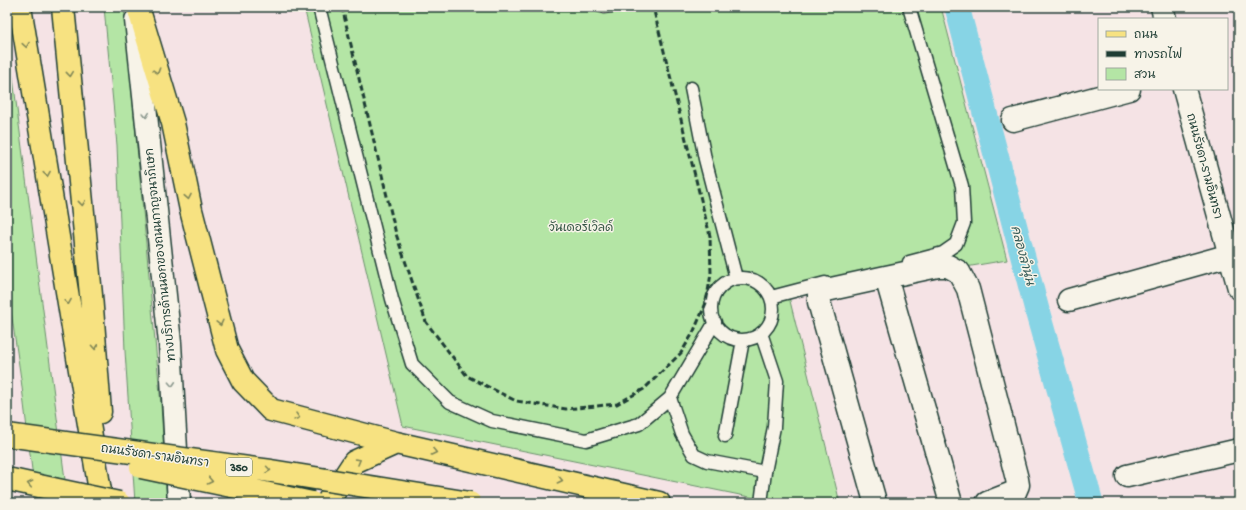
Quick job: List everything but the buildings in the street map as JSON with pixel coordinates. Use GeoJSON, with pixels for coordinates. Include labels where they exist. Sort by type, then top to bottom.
{"type":"FeatureCollection","features":[{"type":"Feature","properties":{"kind":"main road"},"geometry":{"type":"LineString","coordinates":[[20,7],[102,503]]}},
{"type":"Feature","properties":{"kind":"main road"},"geometry":{"type":"LineString","coordinates":[[63,7],[91,295],[106,503]]}},
{"type":"Feature","properties":{"kind":"main road"},"geometry":{"type":"LineString","coordinates":[[136,7],[173,123],[191,210],[226,350],[242,381],[271,410],[396,443],[659,503]]}},
{"type":"Feature","properties":{"kind":"main road","name":"ถนนรัชดา-รามอินทรา"},"geometry":{"type":"LineString","coordinates":[[7,435],[271,471],[470,503]]}},
{"type":"Feature","properties":{"kind":"main road","name":"ถนนรัชดา-รามอินทรา"},"geometry":{"type":"LineString","coordinates":[[7,438],[312,503]]}},
{"type":"Feature","properties":{"kind":"main road"},"geometry":{"type":"LineString","coordinates":[[327,503],[354,462],[396,443]]}},
{"type":"Feature","properties":{"kind":"main road"},"geometry":{"type":"LineString","coordinates":[[7,480],[119,503]]}},
{"type":"Feature","properties":{"kind":"main road"},"geometry":{"type":"LineString","coordinates":[[53,490],[97,503]]}},
{"type":"Feature","properties":{"kind":"street","name":"ทางบริการด้านนอกของถนนกาญจนาภิเษก"},"geometry":{"type":"LineString","coordinates":[[136,7],[170,343],[179,503]]}},
{"type":"Feature","properties":{"kind":"street"},"geometry":{"type":"LineString","coordinates":[[1162,7],[1165,18]]}},
{"type":"Feature","properties":{"kind":"street"},"geometry":{"type":"LineString","coordinates":[[1013,120],[1125,90]]}},
{"type":"Feature","properties":{"kind":"street","name":"ถนนรัชดา-รามอินทรา"},"geometry":{"type":"LineString","coordinates":[[1184,90],[1239,288]]}},
{"type":"Feature","properties":{"kind":"street"},"geometry":{"type":"LineString","coordinates":[[1069,300],[1230,254]]}},
{"type":"Feature","properties":{"kind":"street"},"geometry":{"type":"LineString","coordinates":[[874,503],[874,498],[818,298],[819,294],[822,291],[938,266],[948,266],[959,272],[968,289],[1018,485],[1015,492],[987,503]]}},
{"type":"Feature","properties":{"kind":"street"},"geometry":{"type":"LineString","coordinates":[[886,277],[951,503]]}},
{"type":"Feature","properties":{"kind":"street"},"geometry":{"type":"LineString","coordinates":[[1127,476],[1239,450]]}},
{"type":"Feature","properties":{"kind":"lane"},"geometry":{"type":"LineString","coordinates":[[320,7],[392,299],[412,364],[450,402],[492,420],[586,440],[639,424],[670,398],[715,322]]}},
{"type":"Feature","properties":{"kind":"lane"},"geometry":{"type":"LineString","coordinates":[[771,298],[943,253],[956,244],[964,223],[962,186],[909,7]]}},
{"type":"Feature","properties":{"kind":"lane"},"geometry":{"type":"LineString","coordinates":[[691,88],[705,159],[736,278]]}},
{"type":"Feature","properties":{"kind":"lane"},"geometry":{"type":"LineString","coordinates":[[736,278],[747,278],[757,282],[765,288],[771,298],[773,308],[772,318],[768,326],[761,333],[752,338],[742,340],[724,334],[717,327],[711,308],[713,299],[718,290],[726,282],[736,278]]}},
{"type":"Feature","properties":{"kind":"lane"},"geometry":{"type":"LineString","coordinates":[[761,333],[777,381],[774,427],[765,472],[761,503]]}},
{"type":"Feature","properties":{"kind":"lane"},"geometry":{"type":"LineString","coordinates":[[725,436],[742,340]]}},
{"type":"Feature","properties":{"kind":"lane"},"geometry":{"type":"LineString","coordinates":[[670,398],[682,434],[694,455],[707,461],[765,472]]}},
{"type":"Feature","properties":{"kind":"green space"},"geometry":{"type":"Polygon","coordinates":[[[104,7],[124,7],[161,405],[167,503],[135,503],[125,351],[117,145],[104,7]]]}},
{"type":"Feature","properties":{"kind":"green space","name":"วันเดอร์เวิลด์"},"geometry":{"type":"Polygon","coordinates":[[[304,7],[941,7],[1007,260],[789,297],[840,503],[779,503],[403,426],[304,7]]]}},
{"type":"Feature","properties":{"kind":"green space"},"geometry":{"type":"Polygon","coordinates":[[[7,32],[68,503],[36,503],[21,379],[7,284],[7,32]]]}},
{"type":"Feature","properties":{"kind":"waterway","name":"คลองลำนุ่น"},"geometry":{"type":"LineString","coordinates":[[957,7],[1038,314],[1091,503]]}},
{"type":"Feature","properties":{"kind":"railway"},"geometry":{"type":"LineString","coordinates":[[342,7],[396,234],[426,322],[467,376],[516,401],[566,409],[617,404],[644,389],[681,353],[693,333],[706,303],[711,274],[710,236],[653,7]]}}]}
